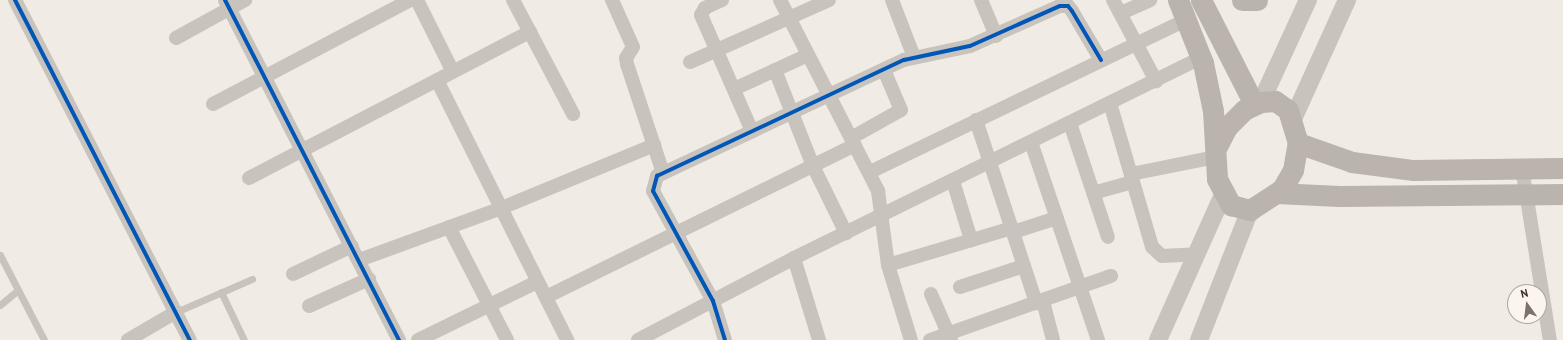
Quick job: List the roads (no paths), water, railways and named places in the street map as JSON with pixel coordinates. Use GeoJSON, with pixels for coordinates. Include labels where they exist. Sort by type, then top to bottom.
{"type":"FeatureCollection","features":[{"type":"Feature","properties":{"kind":"main road"},"geometry":{"type":"LineString","coordinates":[[1178,0],[1201,58],[1217,152],[1217,179],[1223,196],[1231,206],[1250,210],[1277,193],[1293,170],[1298,143],[1293,119],[1282,105],[1257,103],[1227,127],[1217,152]]}},
{"type":"Feature","properties":{"kind":"main road"},"geometry":{"type":"LineString","coordinates":[[1201,0],[1257,103]]}},
{"type":"Feature","properties":{"kind":"main road"},"geometry":{"type":"LineString","coordinates":[[1242,0],[1257,0]]}},
{"type":"Feature","properties":{"kind":"main road"},"geometry":{"type":"LineString","coordinates":[[1298,143],[1379,167],[1413,170],[1563,168]]}},
{"type":"Feature","properties":{"kind":"main road"},"geometry":{"type":"LineString","coordinates":[[1277,193],[1339,196],[1563,194]]}},
{"type":"Feature","properties":{"kind":"street"},"geometry":{"type":"LineString","coordinates":[[15,0],[190,340]]}},
{"type":"Feature","properties":{"kind":"street"},"geometry":{"type":"LineString","coordinates":[[176,38],[227,4],[245,0]]}},
{"type":"Feature","properties":{"kind":"street"},"geometry":{"type":"LineString","coordinates":[[213,104],[410,0]]}},
{"type":"Feature","properties":{"kind":"street"},"geometry":{"type":"LineString","coordinates":[[417,0],[453,72]]}},
{"type":"Feature","properties":{"kind":"street"},"geometry":{"type":"LineString","coordinates":[[513,0],[573,114]]}},
{"type":"Feature","properties":{"kind":"street"},"geometry":{"type":"LineString","coordinates":[[612,0],[633,47],[626,58],[627,64],[663,173]]}},
{"type":"Feature","properties":{"kind":"street"},"geometry":{"type":"LineString","coordinates":[[780,0],[828,95],[870,172],[882,215],[888,265],[911,340]]}},
{"type":"Feature","properties":{"kind":"street"},"geometry":{"type":"LineString","coordinates":[[690,62],[829,0]]}},
{"type":"Feature","properties":{"kind":"street"},"geometry":{"type":"LineString","coordinates":[[892,0],[914,57]]}},
{"type":"Feature","properties":{"kind":"street"},"geometry":{"type":"LineString","coordinates":[[981,0],[996,36]]}},
{"type":"Feature","properties":{"kind":"street"},"geometry":{"type":"LineString","coordinates":[[1113,0],[1156,81]]}},
{"type":"Feature","properties":{"kind":"street"},"geometry":{"type":"LineString","coordinates":[[1120,13],[1150,0]]}},
{"type":"Feature","properties":{"kind":"street"},"geometry":{"type":"LineString","coordinates":[[1257,103],[1308,0]]}},
{"type":"Feature","properties":{"kind":"street"},"geometry":{"type":"LineString","coordinates":[[1293,119],[1347,0]]}},
{"type":"Feature","properties":{"kind":"street"},"geometry":{"type":"LineString","coordinates":[[714,2],[702,10],[702,15],[752,131]]}},
{"type":"Feature","properties":{"kind":"street"},"geometry":{"type":"LineString","coordinates":[[227,4],[399,340]]}},
{"type":"Feature","properties":{"kind":"street"},"geometry":{"type":"LineString","coordinates":[[725,340],[712,301],[678,234],[653,191],[653,182],[663,173],[828,95],[914,57],[953,52],[996,36],[1065,5],[1101,60]]}},
{"type":"Feature","properties":{"kind":"street"},"geometry":{"type":"LineString","coordinates":[[870,172],[1186,20]]}},
{"type":"Feature","properties":{"kind":"street"},"geometry":{"type":"LineString","coordinates":[[249,178],[530,32]]}},
{"type":"Feature","properties":{"kind":"street"},"geometry":{"type":"LineString","coordinates":[[734,89],[808,55]]}},
{"type":"Feature","properties":{"kind":"street"},"geometry":{"type":"LineString","coordinates":[[643,339],[794,258],[1201,58]]}},
{"type":"Feature","properties":{"kind":"street"},"geometry":{"type":"LineString","coordinates":[[776,70],[813,166],[846,233]]}},
{"type":"Feature","properties":{"kind":"street"},"geometry":{"type":"LineString","coordinates":[[546,297],[678,234],[813,166],[901,110],[884,70]]}},
{"type":"Feature","properties":{"kind":"street"},"geometry":{"type":"LineString","coordinates":[[437,80],[499,209],[567,340]]}},
{"type":"Feature","properties":{"kind":"street"},"geometry":{"type":"LineString","coordinates":[[1110,103],[1156,254],[1196,254]]}},
{"type":"Feature","properties":{"kind":"street"},"geometry":{"type":"LineString","coordinates":[[976,120],[1024,266],[1053,340]]}},
{"type":"Feature","properties":{"kind":"street"},"geometry":{"type":"LineString","coordinates":[[1070,123],[1108,237]]}},
{"type":"Feature","properties":{"kind":"street"},"geometry":{"type":"LineString","coordinates":[[1031,142],[1098,340]]}},
{"type":"Feature","properties":{"kind":"street"},"geometry":{"type":"LineString","coordinates":[[359,260],[499,209],[654,145]]}},
{"type":"Feature","properties":{"kind":"street"},"geometry":{"type":"LineString","coordinates":[[1093,193],[1132,178],[1217,152]]}},
{"type":"Feature","properties":{"kind":"street"},"geometry":{"type":"LineString","coordinates":[[1522,168],[1524,195],[1550,340]]}},
{"type":"Feature","properties":{"kind":"street"},"geometry":{"type":"LineString","coordinates":[[953,181],[972,240]]}},
{"type":"Feature","properties":{"kind":"street"},"geometry":{"type":"LineString","coordinates":[[1158,340],[1223,196]]}},
{"type":"Feature","properties":{"kind":"street"},"geometry":{"type":"LineString","coordinates":[[1199,340],[1250,210]]}},
{"type":"Feature","properties":{"kind":"street"},"geometry":{"type":"LineString","coordinates":[[888,265],[972,240],[1057,218]]}},
{"type":"Feature","properties":{"kind":"street"},"geometry":{"type":"LineString","coordinates":[[449,227],[508,340]]}},
{"type":"Feature","properties":{"kind":"street"},"geometry":{"type":"LineString","coordinates":[[293,274],[352,246]]}},
{"type":"Feature","properties":{"kind":"street"},"geometry":{"type":"LineString","coordinates":[[794,258],[815,339]]}},
{"type":"Feature","properties":{"kind":"street"},"geometry":{"type":"LineString","coordinates":[[960,287],[1024,266]]}},
{"type":"Feature","properties":{"kind":"street"},"geometry":{"type":"LineString","coordinates":[[930,340],[950,337],[1111,276]]}},
{"type":"Feature","properties":{"kind":"street"},"geometry":{"type":"LineString","coordinates":[[309,306],[369,279]]}},
{"type":"Feature","properties":{"kind":"street"},"geometry":{"type":"LineString","coordinates":[[418,340],[537,282]]}},
{"type":"Feature","properties":{"kind":"street"},"geometry":{"type":"LineString","coordinates":[[931,294],[950,337]]}},
{"type":"Feature","properties":{"kind":"street"},"geometry":{"type":"LineString","coordinates":[[128,340],[176,312]]}},
{"type":"Feature","properties":{"kind":"lane"},"geometry":{"type":"LineString","coordinates":[[0,255],[44,340]]}},
{"type":"Feature","properties":{"kind":"lane"},"geometry":{"type":"LineString","coordinates":[[176,312],[252,279]]}},
{"type":"Feature","properties":{"kind":"lane"},"geometry":{"type":"LineString","coordinates":[[0,305],[18,290]]}},
{"type":"Feature","properties":{"kind":"lane"},"geometry":{"type":"LineString","coordinates":[[221,292],[244,340]]}}]}
